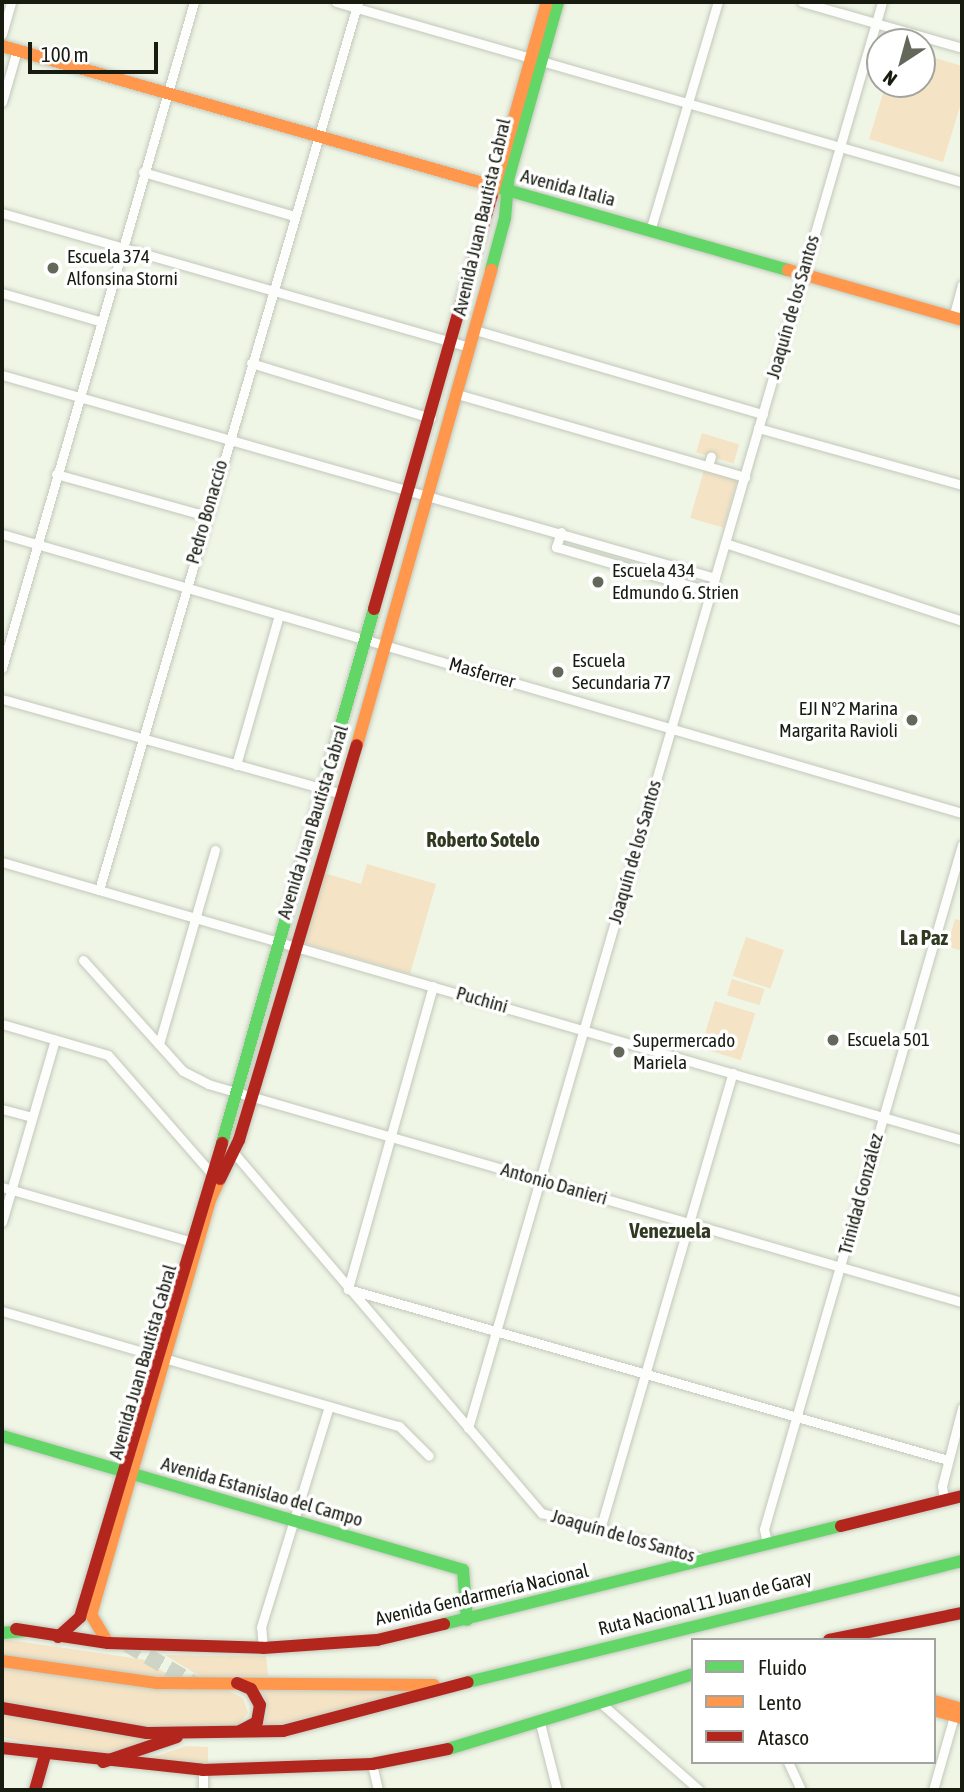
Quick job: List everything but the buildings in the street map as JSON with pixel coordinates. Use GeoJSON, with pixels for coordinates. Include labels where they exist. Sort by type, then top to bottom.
{"type":"FeatureCollection","features":[{"type":"Feature","properties":{"kind":"main road","name":"Avenida Juan Bautista Cabral"},"geometry":{"type":"LineString","coordinates":[[58,1637],[80,1617],[126,1473],[193,1242],[210,1172],[237,1092],[430,418],[501,190],[536,60],[547,2]]}},
{"type":"Feature","properties":{"kind":"main road","name":"Avenida Juan Bautista Cabral"},"geometry":{"type":"LineString","coordinates":[[536,60],[558,2]]}},
{"type":"Feature","properties":{"kind":"main road","name":"Avenida Italia"},"geometry":{"type":"LineString","coordinates":[[2,46],[958,319]]}},
{"type":"Feature","properties":{"kind":"main road","name":"Avenida Juan Bautista Cabral"},"geometry":{"type":"LineString","coordinates":[[193,1242],[210,1200],[234,1153],[253,1097],[295,947],[386,646],[505,218],[501,190]]}},
{"type":"Feature","properties":{"kind":"main road","name":"Avenida Estanislao del Campo"},"geometry":{"type":"LineString","coordinates":[[2,1436],[463,1570],[467,1620]]}},
{"type":"Feature","properties":{"kind":"main road","name":"Avenida Juan Bautista Cabral"},"geometry":{"type":"LineString","coordinates":[[108,1643],[91,1615],[126,1473]]}},
{"type":"Feature","properties":{"kind":"main road","name":"Avenida Gendarmería Nacional"},"geometry":{"type":"LineString","coordinates":[[2,1626],[108,1643],[263,1648],[377,1640],[962,1496]]}},
{"type":"Feature","properties":{"kind":"main road","name":"Ruta Nacional 11 Juan de Garay"},"geometry":{"type":"LineString","coordinates":[[2,1708],[148,1733],[238,1732],[316,1726],[457,1684],[962,1560]]}},
{"type":"Feature","properties":{"kind":"main road"},"geometry":{"type":"LineString","coordinates":[[845,1638],[962,1613]]}},
{"type":"Feature","properties":{"kind":"main road"},"geometry":{"type":"LineString","coordinates":[[2,1633],[25,1631]]}},
{"type":"Feature","properties":{"kind":"main road","name":"Ruta Nacional 11 Juan de Garay"},"geometry":{"type":"LineString","coordinates":[[2,1661],[157,1683],[233,1681],[457,1684]]}},
{"type":"Feature","properties":{"kind":"main road"},"geometry":{"type":"LineString","coordinates":[[2,1748],[103,1762],[203,1770],[372,1764],[476,1743],[603,1705],[691,1675]]}},
{"type":"Feature","properties":{"kind":"main road"},"geometry":{"type":"LineString","coordinates":[[233,1681],[251,1689],[260,1705],[257,1722],[238,1732]]}},
{"type":"Feature","properties":{"kind":"main road"},"geometry":{"type":"LineString","coordinates":[[936,1702],[959,1713]]}},
{"type":"Feature","properties":{"kind":"main road"},"geometry":{"type":"LineString","coordinates":[[936,1710],[959,1713]]}},
{"type":"Feature","properties":{"kind":"main road"},"geometry":{"type":"LineString","coordinates":[[103,1762],[190,1733]]}},
{"type":"Feature","properties":{"kind":"main road"},"geometry":{"type":"LineString","coordinates":[[35,1790],[45,1755]]}},
{"type":"Feature","properties":{"kind":"street"},"geometry":{"type":"LineString","coordinates":[[2,34],[11,2]]}},
{"type":"Feature","properties":{"kind":"street"},"geometry":{"type":"LineString","coordinates":[[2,668],[120,247],[194,2]]}},
{"type":"Feature","properties":{"kind":"street"},"geometry":{"type":"LineString","coordinates":[[336,2],[357,5],[536,60],[962,183]]}},
{"type":"Feature","properties":{"kind":"street"},"geometry":{"type":"LineString","coordinates":[[650,231],[719,2]]}},
{"type":"Feature","properties":{"kind":"street"},"geometry":{"type":"LineString","coordinates":[[803,2],[962,48]]}},
{"type":"Feature","properties":{"kind":"street","name":"Joaquín de los Santos"},"geometry":{"type":"LineString","coordinates":[[706,1559],[601,1526],[559,1521],[542,1513],[468,1428],[882,2]]}},
{"type":"Feature","properties":{"kind":"street","name":"Pedro Bonaccio"},"geometry":{"type":"LineString","coordinates":[[99,890],[227,439],[357,5]]}},
{"type":"Feature","properties":{"kind":"street"},"geometry":{"type":"LineString","coordinates":[[2,102],[17,50]]}},
{"type":"Feature","properties":{"kind":"street"},"geometry":{"type":"LineString","coordinates":[[143,172],[294,216]]}},
{"type":"Feature","properties":{"kind":"street"},"geometry":{"type":"LineString","coordinates":[[2,213],[470,347]]}},
{"type":"Feature","properties":{"kind":"street"},"geometry":{"type":"LineString","coordinates":[[958,319],[962,285]]}},
{"type":"Feature","properties":{"kind":"street"},"geometry":{"type":"LineString","coordinates":[[2,293],[99,321]]}},
{"type":"Feature","properties":{"kind":"street"},"geometry":{"type":"LineString","coordinates":[[475,330],[763,414]]}},
{"type":"Feature","properties":{"kind":"street"},"geometry":{"type":"LineString","coordinates":[[251,363],[430,418]]}},
{"type":"Feature","properties":{"kind":"street"},"geometry":{"type":"LineString","coordinates":[[2,375],[561,531],[715,578]]}},
{"type":"Feature","properties":{"kind":"street"},"geometry":{"type":"LineString","coordinates":[[457,394],[745,477]]}},
{"type":"Feature","properties":{"kind":"street"},"geometry":{"type":"LineString","coordinates":[[758,428],[962,485]]}},
{"type":"Feature","properties":{"kind":"street"},"geometry":{"type":"LineString","coordinates":[[708,466],[711,456]]}},
{"type":"Feature","properties":{"kind":"street"},"geometry":{"type":"LineString","coordinates":[[56,474],[206,516]]}},
{"type":"Feature","properties":{"kind":"street"},"geometry":{"type":"LineString","coordinates":[[561,531],[556,547],[711,592]]}},
{"type":"Feature","properties":{"kind":"street","name":"Masferrer"},"geometry":{"type":"LineString","coordinates":[[2,534],[962,813]]}},
{"type":"Feature","properties":{"kind":"street"},"geometry":{"type":"LineString","coordinates":[[725,544],[962,621]]}},
{"type":"Feature","properties":{"kind":"street"},"geometry":{"type":"LineString","coordinates":[[236,765],[279,615]]}},
{"type":"Feature","properties":{"kind":"street"},"geometry":{"type":"LineString","coordinates":[[2,626],[13,629]]}},
{"type":"Feature","properties":{"kind":"street"},"geometry":{"type":"LineString","coordinates":[[2,699],[342,794]]}},
{"type":"Feature","properties":{"kind":"street","name":"Trinidad González"},"geometry":{"type":"LineString","coordinates":[[767,1543],[764,1529],[962,845]]}},
{"type":"Feature","properties":{"kind":"street"},"geometry":{"type":"LineString","coordinates":[[159,1044],[215,850]]}},
{"type":"Feature","properties":{"kind":"street","name":"Puchini"},"geometry":{"type":"LineString","coordinates":[[2,862],[962,1140]]}},
{"type":"Feature","properties":{"kind":"street","name":"Antonio Danieri"},"geometry":{"type":"LineString","coordinates":[[83,960],[183,1071],[253,1097],[962,1302]]}},
{"type":"Feature","properties":{"kind":"street"},"geometry":{"type":"LineString","coordinates":[[348,1289],[433,986]]}},
{"type":"Feature","properties":{"kind":"street"},"geometry":{"type":"LineString","coordinates":[[2,1024],[108,1055],[210,1172]]}},
{"type":"Feature","properties":{"kind":"street"},"geometry":{"type":"LineString","coordinates":[[2,1222],[6,1189],[32,1117],[55,1040]]}},
{"type":"Feature","properties":{"kind":"street"},"geometry":{"type":"LineString","coordinates":[[601,1526],[733,1073]]}},
{"type":"Feature","properties":{"kind":"street"},"geometry":{"type":"LineString","coordinates":[[2,1109],[32,1117]]}},
{"type":"Feature","properties":{"kind":"street"},"geometry":{"type":"LineString","coordinates":[[234,1153],[468,1428]]}},
{"type":"Feature","properties":{"kind":"street"},"geometry":{"type":"LineString","coordinates":[[6,1189],[193,1242]]}},
{"type":"Feature","properties":{"kind":"street"},"geometry":{"type":"LineString","coordinates":[[348,1289],[948,1460]]}},
{"type":"Feature","properties":{"kind":"street"},"geometry":{"type":"LineString","coordinates":[[2,1311],[400,1426],[429,1456]]}},
{"type":"Feature","properties":{"kind":"street"},"geometry":{"type":"LineString","coordinates":[[263,1648],[261,1627],[329,1406]]}},
{"type":"Feature","properties":{"kind":"street"},"geometry":{"type":"LineString","coordinates":[[944,1500],[942,1486],[962,1408]]}},
{"type":"Feature","properties":{"kind":"street"},"geometry":{"type":"LineString","coordinates":[[603,1705],[699,1790]]}},
{"type":"Feature","properties":{"kind":"street"},"geometry":{"type":"LineString","coordinates":[[933,1790],[959,1713]]}},
{"type":"Feature","properties":{"kind":"street"},"geometry":{"type":"LineString","coordinates":[[540,1723],[557,1790]]}},
{"type":"Feature","properties":{"kind":"street"},"geometry":{"type":"LineString","coordinates":[[372,1764],[378,1790]]}},
{"type":"Feature","properties":{"kind":"street"},"geometry":{"type":"LineString","coordinates":[[789,1764],[801,1790]]}},
{"type":"Feature","properties":{"kind":"street"},"geometry":{"type":"LineString","coordinates":[[202,1790],[203,1770]]}},
{"type":"Feature","properties":{"kind":"shaded area"},"geometry":{"type":"Polygon","coordinates":[[[936,58],[962,66],[962,100],[943,162],[869,139],[882,98],[936,98],[936,58]]]}},
{"type":"Feature","properties":{"kind":"shaded area"},"geometry":{"type":"Polygon","coordinates":[[[702,433],[739,444],[733,464],[696,452],[702,433]]]}},
{"type":"Feature","properties":{"kind":"shaded area"},"geometry":{"type":"Polygon","coordinates":[[[704,470],[738,480],[724,528],[690,518],[704,470]]]}},
{"type":"Feature","properties":{"kind":"shaded area"},"geometry":{"type":"Polygon","coordinates":[[[367,864],[436,884],[410,974],[303,943],[324,873],[361,884],[367,864]]]}},
{"type":"Feature","properties":{"kind":"shaded area"},"geometry":{"type":"Polygon","coordinates":[[[955,919],[962,921],[962,951],[947,946],[955,919]]]}},
{"type":"Feature","properties":{"kind":"shaded area"},"geometry":{"type":"Polygon","coordinates":[[[746,937],[784,950],[770,989],[733,976],[746,937]]]}},
{"type":"Feature","properties":{"kind":"shaded area"},"geometry":{"type":"Polygon","coordinates":[[[732,979],[765,989],[760,1005],[727,995],[732,979]]]}},
{"type":"Feature","properties":{"kind":"shaded area"},"geometry":{"type":"Polygon","coordinates":[[[715,1001],[755,1013],[741,1060],[701,1048],[715,1001]]]}},
{"type":"Feature","properties":{"kind":"shaded area"},"geometry":{"type":"Polygon","coordinates":[[[2,1639],[147,1660],[172,1678],[2,1657],[2,1639]]]}},
{"type":"Feature","properties":{"kind":"shaded area"},"geometry":{"type":"Polygon","coordinates":[[[165,1655],[266,1656],[268,1676],[201,1677],[165,1655]]]}},
{"type":"Feature","properties":{"kind":"shaded area"},"geometry":{"type":"Polygon","coordinates":[[[2,1666],[131,1686],[227,1690],[243,1698],[248,1713],[235,1729],[145,1726],[2,1705],[2,1666]]]}},
{"type":"Feature","properties":{"kind":"shaded area"},"geometry":{"type":"Polygon","coordinates":[[[262,1690],[397,1693],[397,1696],[264,1728],[268,1709],[262,1690]]]}},
{"type":"Feature","properties":{"kind":"shaded area"},"geometry":{"type":"Polygon","coordinates":[[[2,1715],[167,1738],[109,1753],[63,1749],[2,1737],[2,1715]]]}},
{"type":"Feature","properties":{"kind":"shaded area"},"geometry":{"type":"Polygon","coordinates":[[[186,1746],[208,1747],[208,1764],[145,1760],[186,1746]]]}},
{"type":"Feature","properties":{"kind":"tunnel"},"geometry":{"type":"LineString","coordinates":[[127,1644],[195,1684]]}},
{"type":"Feature","properties":{"kind":"traffic: fast"},"geometry":{"type":"LineString","coordinates":[[491,270],[505,218],[508,180],[558,2]]}},
{"type":"Feature","properties":{"kind":"traffic: fast"},"geometry":{"type":"LineString","coordinates":[[493,186],[788,270]]}},
{"type":"Feature","properties":{"kind":"traffic: fast"},"geometry":{"type":"LineString","coordinates":[[222,1143],[374,609]]}},
{"type":"Feature","properties":{"kind":"traffic: fast"},"geometry":{"type":"LineString","coordinates":[[2,1436],[463,1570],[467,1620]]}},
{"type":"Feature","properties":{"kind":"traffic: fast"},"geometry":{"type":"LineString","coordinates":[[444,1624],[841,1526]]}},
{"type":"Feature","properties":{"kind":"traffic: fast"},"geometry":{"type":"LineString","coordinates":[[468,1682],[962,1561]]}},
{"type":"Feature","properties":{"kind":"traffic: fast"},"geometry":{"type":"LineString","coordinates":[[2,1633],[25,1631]]}},
{"type":"Feature","properties":{"kind":"traffic: fast"},"geometry":{"type":"LineString","coordinates":[[448,1749],[691,1675]]}},
{"type":"Feature","properties":{"kind":"traffic: slow"},"geometry":{"type":"LineString","coordinates":[[492,196],[547,2]]}},
{"type":"Feature","properties":{"kind":"traffic: slow"},"geometry":{"type":"LineString","coordinates":[[2,46],[493,186]]}},
{"type":"Feature","properties":{"kind":"traffic: slow"},"geometry":{"type":"LineString","coordinates":[[357,745],[491,270]]}},
{"type":"Feature","properties":{"kind":"traffic: slow"},"geometry":{"type":"LineString","coordinates":[[788,270],[962,320]]}},
{"type":"Feature","properties":{"kind":"traffic: slow"},"geometry":{"type":"LineString","coordinates":[[108,1643],[91,1615],[210,1200],[220,1179]]}},
{"type":"Feature","properties":{"kind":"traffic: slow"},"geometry":{"type":"LineString","coordinates":[[2,1661],[157,1683],[434,1685]]}},
{"type":"Feature","properties":{"kind":"traffic: slow"},"geometry":{"type":"LineString","coordinates":[[936,1702],[962,1709]]}},
{"type":"Feature","properties":{"kind":"traffic: slow"},"geometry":{"type":"LineString","coordinates":[[936,1711],[962,1718]]}},
{"type":"Feature","properties":{"kind":"traffic: jam"},"geometry":{"type":"LineString","coordinates":[[374,609],[492,196]]}},
{"type":"Feature","properties":{"kind":"traffic: jam"},"geometry":{"type":"LineString","coordinates":[[220,1179],[239,1140],[357,745]]}},
{"type":"Feature","properties":{"kind":"traffic: jam"},"geometry":{"type":"LineString","coordinates":[[58,1637],[80,1617],[222,1143]]}},
{"type":"Feature","properties":{"kind":"traffic: jam"},"geometry":{"type":"LineString","coordinates":[[841,1526],[962,1496]]}},
{"type":"Feature","properties":{"kind":"traffic: jam"},"geometry":{"type":"LineString","coordinates":[[839,1638],[962,1613]]}},
{"type":"Feature","properties":{"kind":"traffic: jam"},"geometry":{"type":"LineString","coordinates":[[16,1629],[108,1643],[263,1648],[377,1640],[444,1624]]}},
{"type":"Feature","properties":{"kind":"traffic: jam"},"geometry":{"type":"LineString","coordinates":[[2,1708],[147,1733],[283,1731],[468,1682]]}},
{"type":"Feature","properties":{"kind":"traffic: jam"},"geometry":{"type":"LineString","coordinates":[[237,1683],[251,1689],[260,1705],[257,1722],[240,1731]]}},
{"type":"Feature","properties":{"kind":"traffic: jam"},"geometry":{"type":"LineString","coordinates":[[103,1762],[177,1737]]}},
{"type":"Feature","properties":{"kind":"traffic: jam"},"geometry":{"type":"LineString","coordinates":[[2,1748],[203,1770],[372,1764],[448,1749]]}},
{"type":"Feature","properties":{"kind":"traffic: jam"},"geometry":{"type":"LineString","coordinates":[[35,1790],[45,1755]]}},
{"type":"Feature","properties":{"kind":"place","name":"Escuela 374 Alfonsina Storni"},"geometry":{"type":"Point","coordinates":[53,268]}},
{"type":"Feature","properties":{"kind":"place","name":"Escuela 434 Edmundo G. Strien"},"geometry":{"type":"Point","coordinates":[598,582]}},
{"type":"Feature","properties":{"kind":"place","name":"Escuela Secundaria 77"},"geometry":{"type":"Point","coordinates":[558,672]}},
{"type":"Feature","properties":{"kind":"place","name":"EJI N°2 Marina Margarita Ravioli"},"geometry":{"type":"Point","coordinates":[912,720]}},
{"type":"Feature","properties":{"kind":"place","name":"Escuela 501"},"geometry":{"type":"Point","coordinates":[833,1040]}},
{"type":"Feature","properties":{"kind":"place","name":"Supermercado Mariela"},"geometry":{"type":"Point","coordinates":[619,1052]}},
{"type":"Feature","properties":{"kind":"district","name":"Roberto Sotelo"},"geometry":{"type":"Point","coordinates":[483,839]}},
{"type":"Feature","properties":{"kind":"district","name":"La Paz"},"geometry":{"type":"Point","coordinates":[924,937]}},
{"type":"Feature","properties":{"kind":"district","name":"Venezuela"},"geometry":{"type":"Point","coordinates":[670,1230]}}]}
